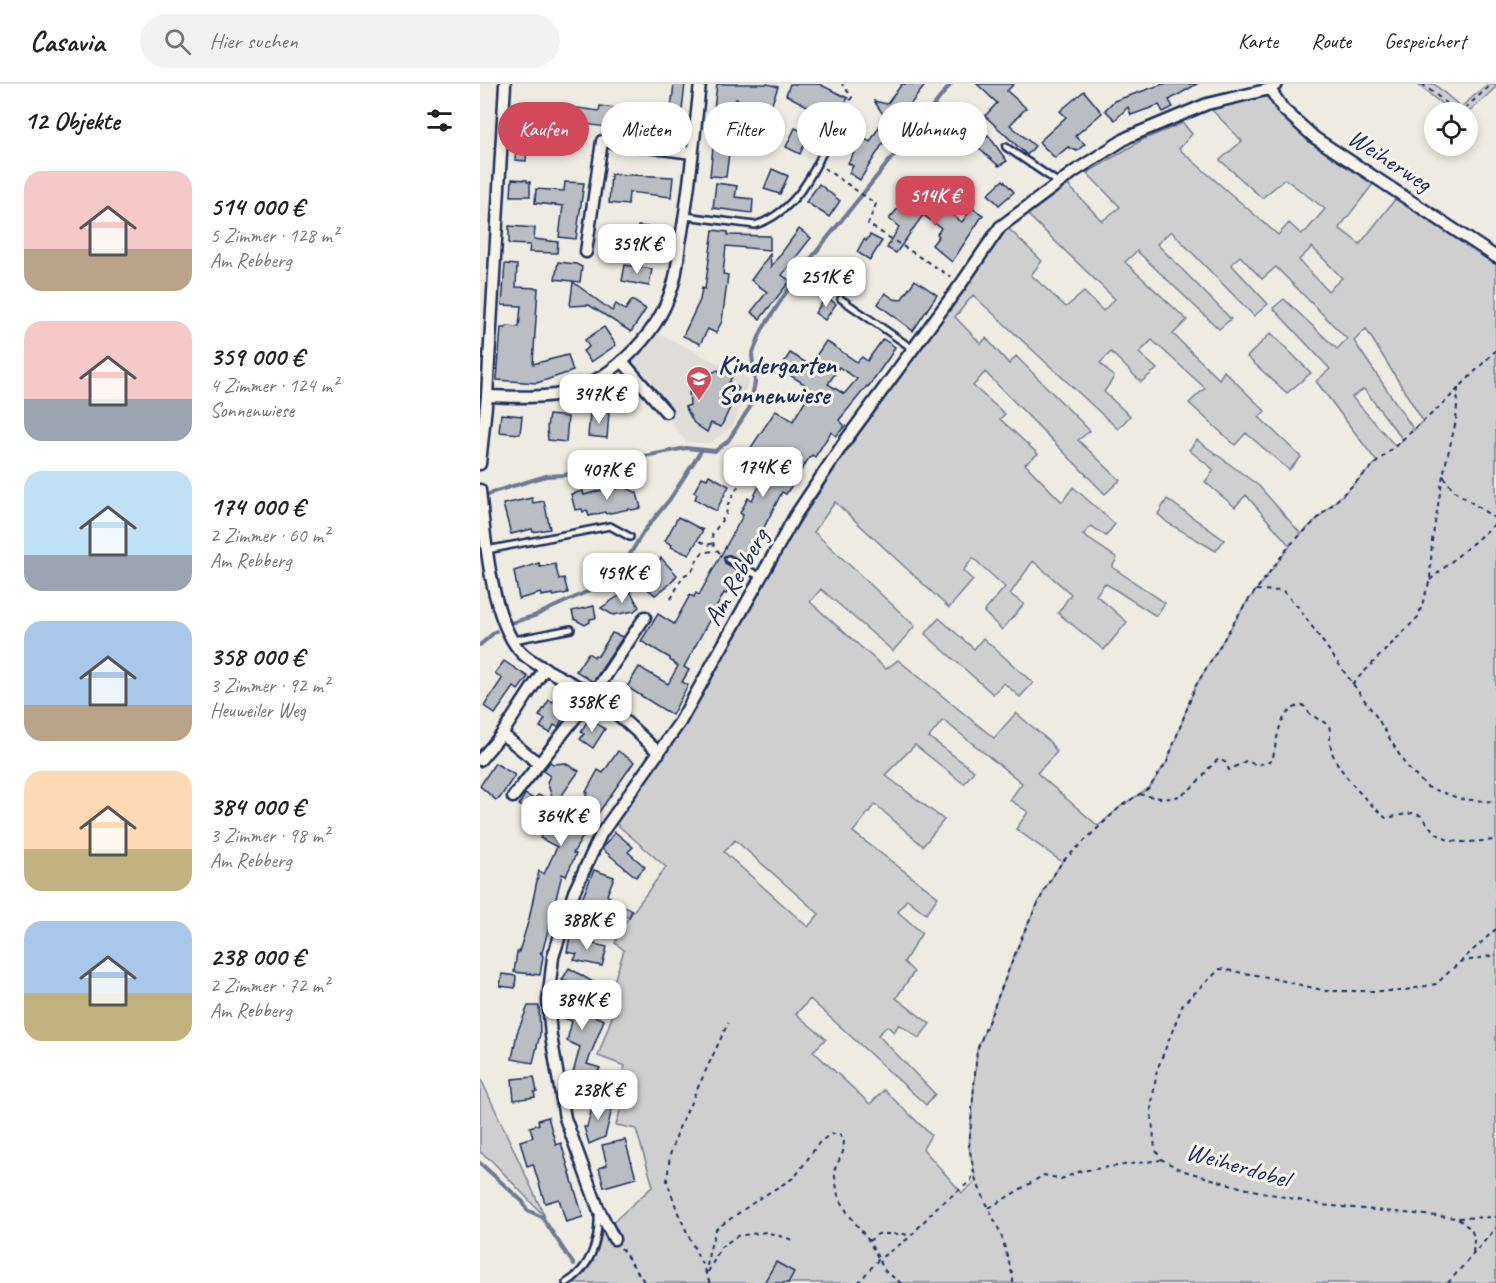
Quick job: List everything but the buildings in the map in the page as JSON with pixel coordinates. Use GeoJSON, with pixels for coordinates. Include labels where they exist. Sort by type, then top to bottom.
{"type":"FeatureCollection","features":[{"type":"Feature","properties":{"kind":"street"},"geometry":{"type":"LineString","coordinates":[[480,464],[487,396],[505,84]]}},
{"type":"Feature","properties":{"kind":"street"},"geometry":{"type":"LineString","coordinates":[[692,153],[700,84]]}},
{"type":"Feature","properties":{"kind":"street","name":"Am Rebberg"},"geometry":{"type":"LineString","coordinates":[[614,1239],[598,1208],[565,1118],[551,1036],[548,1001],[553,957],[574,892],[591,853],[614,814],[686,712],[801,507],[845,441],[961,284],[1000,227],[1128,136],[1207,105],[1274,87]]}},
{"type":"Feature","properties":{"kind":"street","name":"Weiherweg"},"geometry":{"type":"LineString","coordinates":[[1274,87],[1282,109],[1315,138],[1496,257]]}},
{"type":"Feature","properties":{"kind":"street"},"geometry":{"type":"LineString","coordinates":[[586,252],[601,148]]}},
{"type":"Feature","properties":{"kind":"street"},"geometry":{"type":"LineString","coordinates":[[487,396],[525,398],[557,394],[591,382],[638,347],[672,289],[685,216],[692,156]]}},
{"type":"Feature","properties":{"kind":"street"},"geometry":{"type":"LineString","coordinates":[[622,361],[666,412]]}},
{"type":"Feature","properties":{"kind":"street"},"geometry":{"type":"LineString","coordinates":[[480,490],[487,550],[499,606],[507,632],[520,652],[592,695],[620,716],[658,753]]}},
{"type":"Feature","properties":{"kind":"street"},"geometry":{"type":"LineString","coordinates":[[513,796],[592,695],[645,617]]}},
{"type":"Feature","properties":{"kind":"street"},"geometry":{"type":"LineString","coordinates":[[480,760],[502,734],[545,668]]}},
{"type":"Feature","properties":{"kind":"street"},"geometry":{"type":"LineString","coordinates":[[502,734],[538,763]]}},
{"type":"Feature","properties":{"kind":"lane"},"geometry":{"type":"LineString","coordinates":[[1006,147],[1059,183]]}},
{"type":"Feature","properties":{"kind":"lane"},"geometry":{"type":"LineString","coordinates":[[685,216],[755,225],[765,222],[786,206],[807,181],[821,156]]}},
{"type":"Feature","properties":{"kind":"lane"},"geometry":{"type":"LineString","coordinates":[[841,299],[913,349]]}},
{"type":"Feature","properties":{"kind":"lane"},"geometry":{"type":"LineString","coordinates":[[487,550],[610,526],[630,537]]}},
{"type":"Feature","properties":{"kind":"lane"},"geometry":{"type":"LineString","coordinates":[[728,559],[763,578]]}},
{"type":"Feature","properties":{"kind":"lane"},"geometry":{"type":"LineString","coordinates":[[512,640],[571,629]]}},
{"type":"Feature","properties":{"kind":"lane"},"geometry":{"type":"LineString","coordinates":[[566,1283],[577,1276],[589,1259],[598,1234],[598,1208]]}},
{"type":"Feature","properties":{"kind":"path"},"geometry":{"type":"LineString","coordinates":[[842,84],[852,98],[850,102]]}},
{"type":"Feature","properties":{"kind":"path"},"geometry":{"type":"LineString","coordinates":[[1422,84],[1458,112],[1492,84]]}},
{"type":"Feature","properties":{"kind":"path"},"geometry":{"type":"LineString","coordinates":[[817,164],[876,204],[868,224],[961,284]]}},
{"type":"Feature","properties":{"kind":"path"},"geometry":{"type":"LineString","coordinates":[[1012,1283],[1013,1277],[1001,1234],[976,1181],[969,1147],[977,1050],[1023,934],[1046,886],[1062,862],[1121,806],[1149,788],[1167,762],[1195,687],[1256,590],[1301,534],[1496,350]]}},
{"type":"Feature","properties":{"kind":"path"},"geometry":{"type":"LineString","coordinates":[[1352,684],[1418,616],[1430,580],[1431,541],[1456,421],[1458,388]]}},
{"type":"Feature","properties":{"kind":"path"},"geometry":{"type":"LineString","coordinates":[[1430,580],[1496,521],[1453,490],[1443,475]]}},
{"type":"Feature","properties":{"kind":"path"},"geometry":{"type":"LineString","coordinates":[[728,559],[718,551],[712,535],[726,514],[728,504],[740,483]]}},
{"type":"Feature","properties":{"kind":"path"},"geometry":{"type":"LineString","coordinates":[[700,541],[706,544],[714,543]]}},
{"type":"Feature","properties":{"kind":"path"},"geometry":{"type":"LineString","coordinates":[[706,544],[710,551]]}},
{"type":"Feature","properties":{"kind":"path"},"geometry":{"type":"LineString","coordinates":[[671,599],[683,576],[693,571],[703,552],[718,551]]}},
{"type":"Feature","properties":{"kind":"path"},"geometry":{"type":"LineString","coordinates":[[1256,590],[1283,591],[1298,606],[1378,719],[1406,766],[1427,787],[1461,799],[1496,802]]}},
{"type":"Feature","properties":{"kind":"path"},"geometry":{"type":"LineString","coordinates":[[1139,794],[1167,800],[1181,795],[1199,780],[1210,765],[1219,759],[1226,764],[1229,770],[1246,761],[1257,765],[1272,760],[1281,719],[1295,706],[1303,705],[1311,715],[1329,725],[1331,748],[1338,767],[1375,809],[1386,818],[1412,813],[1422,816],[1431,830],[1441,838],[1461,842],[1496,840]]}},
{"type":"Feature","properties":{"kind":"path","name":"Weiherdobel"},"geometry":{"type":"LineString","coordinates":[[1496,929],[1436,984],[1401,991],[1326,992],[1267,977],[1220,969],[1183,1004],[1157,1070],[1151,1109],[1155,1149],[1161,1159],[1181,1170],[1243,1188],[1322,1205],[1457,1218],[1496,1217]]}},
{"type":"Feature","properties":{"kind":"path"},"geometry":{"type":"LineString","coordinates":[[1460,962],[1496,955]]}},
{"type":"Feature","properties":{"kind":"path"},"geometry":{"type":"LineString","coordinates":[[710,1283],[678,1213],[667,1181],[670,1155],[679,1128],[728,1023]]}},
{"type":"Feature","properties":{"kind":"path"},"geometry":{"type":"LineString","coordinates":[[706,1274],[709,1252],[717,1229],[760,1198],[795,1177],[819,1143],[829,1135],[839,1133],[844,1140],[843,1152],[834,1171],[838,1195],[847,1212],[869,1241],[885,1271],[901,1283]]}},
{"type":"Feature","properties":{"kind":"path"},"geometry":{"type":"LineString","coordinates":[[989,1208],[1044,1175],[1061,1179],[1081,1171],[1161,1159]]}},
{"type":"Feature","properties":{"kind":"path"},"geometry":{"type":"LineString","coordinates":[[858,1283],[879,1259],[909,1238],[937,1208],[971,1181],[973,1168]]}},
{"type":"Feature","properties":{"kind":"path"},"geometry":{"type":"LineString","coordinates":[[1457,1218],[1471,1228],[1475,1234],[1473,1253]]}},
{"type":"Feature","properties":{"kind":"path"},"geometry":{"type":"LineString","coordinates":[[1448,1283],[1496,1228]]}},
{"type":"Feature","properties":{"kind":"path"},"geometry":{"type":"LineString","coordinates":[[706,1274],[721,1247],[737,1236],[766,1232],[793,1240]]}},
{"type":"Feature","properties":{"kind":"path"},"geometry":{"type":"LineString","coordinates":[[869,1241],[878,1234],[905,1234],[909,1238]]}},
{"type":"Feature","properties":{"kind":"path"},"geometry":{"type":"LineString","coordinates":[[614,1239],[645,1283]]}},
{"type":"Feature","properties":{"kind":"shaded area"},"geometry":{"type":"Polygon","coordinates":[[[1417,84],[1434,84],[1455,102],[1440,102],[1417,84]]]}},
{"type":"Feature","properties":{"kind":"shaded area"},"geometry":{"type":"Polygon","coordinates":[[[1488,84],[1496,84],[1496,87],[1478,104],[1467,102],[1488,84]]]}},
{"type":"Feature","properties":{"kind":"shaded area"},"geometry":{"type":"Polygon","coordinates":[[[1270,89],[1283,109],[1377,179],[1339,228],[1360,244],[1400,193],[1496,257],[1496,1283],[566,1283],[577,1276],[599,1234],[598,1208],[611,1224],[653,1186],[636,1129],[616,1125],[625,1095],[616,1093],[625,1066],[598,1056],[614,1011],[606,1007],[624,950],[615,943],[621,928],[666,867],[612,820],[682,721],[752,595],[850,446],[1008,228],[1042,261],[1031,275],[1066,307],[1084,292],[1103,311],[1115,299],[1027,214],[1068,185],[1102,221],[1120,207],[1087,173],[1142,140],[1183,123],[1192,134],[1179,149],[1278,235],[1289,223],[1301,234],[1307,230],[1325,209],[1285,179],[1262,198],[1220,160],[1242,141],[1212,110],[1253,99],[1270,89]],[[1171,231],[1157,244],[1231,319],[1219,329],[1137,251],[1125,262],[1187,320],[1173,334],[1219,379],[1224,371],[1265,411],[1259,417],[1301,457],[1289,470],[1246,433],[1235,445],[1189,403],[1205,388],[1152,340],[1139,353],[1157,369],[1141,382],[1111,352],[1100,363],[1114,377],[1104,392],[1130,416],[1118,429],[973,295],[955,317],[981,344],[986,338],[1009,364],[1016,356],[1090,431],[1078,440],[1120,480],[1105,494],[985,372],[973,386],[1005,414],[1000,419],[1038,454],[1025,464],[1062,502],[1073,487],[1115,524],[1106,536],[1091,526],[1083,535],[1117,558],[1112,567],[1165,603],[1156,616],[1105,583],[1096,595],[1127,622],[1104,650],[1058,613],[1071,594],[1033,561],[1010,594],[1024,604],[1002,630],[984,612],[1005,587],[973,558],[963,571],[973,580],[949,608],[835,502],[814,532],[915,626],[893,651],[821,589],[810,602],[886,669],[898,660],[994,738],[1016,713],[1049,741],[1057,752],[1037,773],[1098,826],[1121,806],[1149,788],[1167,762],[1195,687],[1244,606],[1290,546],[1246,495],[1235,507],[1205,482],[1214,470],[1189,450],[1197,440],[1259,486],[1301,534],[1377,462],[1316,381],[1330,369],[1273,308],[1284,299],[1337,349],[1347,339],[1276,267],[1262,279],[1240,256],[1231,264],[1268,304],[1254,316],[1171,231]],[[1312,247],[1299,260],[1328,291],[1342,278],[1312,247]],[[1366,329],[1354,341],[1414,430],[1423,421],[1366,329]],[[1364,389],[1352,397],[1396,447],[1403,440],[1364,389]],[[943,720],[929,737],[974,771],[964,784],[915,745],[885,775],[944,820],[923,846],[875,804],[853,832],[938,897],[926,914],[907,899],[898,912],[922,933],[904,962],[914,972],[896,998],[930,1024],[919,1038],[899,1024],[894,1032],[887,1026],[878,1035],[935,1094],[926,1105],[810,999],[796,1014],[826,1039],[813,1051],[870,1104],[884,1090],[931,1135],[923,1149],[962,1193],[976,1181],[969,1147],[977,1050],[1023,934],[1046,887],[1062,862],[1016,829],[1028,812],[1010,800],[1022,783],[943,720]],[[735,840],[724,852],[808,927],[819,914],[735,840]]]}},
{"type":"Feature","properties":{"kind":"shaded area","name":"Kindergarten Sonnenwiese"},"geometry":{"type":"Polygon","coordinates":[[[658,333],[749,379],[734,425],[711,443],[686,442],[628,364],[658,333]]]}},
{"type":"Feature","properties":{"kind":"shaded area"},"geometry":{"type":"Polygon","coordinates":[[[1271,333],[1311,373],[1287,393],[1247,357],[1271,333]]]}},
{"type":"Feature","properties":{"kind":"shaded area"},"geometry":{"type":"Polygon","coordinates":[[[1167,499],[1224,540],[1216,551],[1168,523],[1158,514],[1167,499]]]}},
{"type":"Feature","properties":{"kind":"shaded area"},"geometry":{"type":"Polygon","coordinates":[[[939,618],[974,649],[983,638],[1033,683],[1020,697],[1004,683],[993,694],[925,634],[939,618]]]}},
{"type":"Feature","properties":{"kind":"shaded area"},"geometry":{"type":"Polygon","coordinates":[[[480,1077],[545,1217],[491,1160],[480,1152],[480,1077]]]}},
{"type":"Feature","properties":{"kind":"waterway"},"geometry":{"type":"LineString","coordinates":[[483,498],[493,492],[546,476],[565,475],[594,466],[617,468],[640,457],[686,448],[715,451],[728,441],[750,407],[755,382],[752,355],[762,330],[796,277],[951,84]]}},
{"type":"Feature","properties":{"kind":"waterway"},"geometry":{"type":"LineString","coordinates":[[511,623],[534,616],[615,579],[644,531],[670,499],[701,451]]}},
{"type":"Feature","properties":{"kind":"waterway"},"geometry":{"type":"LineString","coordinates":[[480,645],[496,631]]}},
{"type":"Feature","properties":{"kind":"waterway"},"geometry":{"type":"LineString","coordinates":[[480,1163],[523,1202],[527,1210],[542,1217],[574,1265]]}},
{"type":"Feature","properties":{"kind":"place","name":"Kindergarten Sonnenwiese"},"geometry":{"type":"Point","coordinates":[699,402]}}]}
